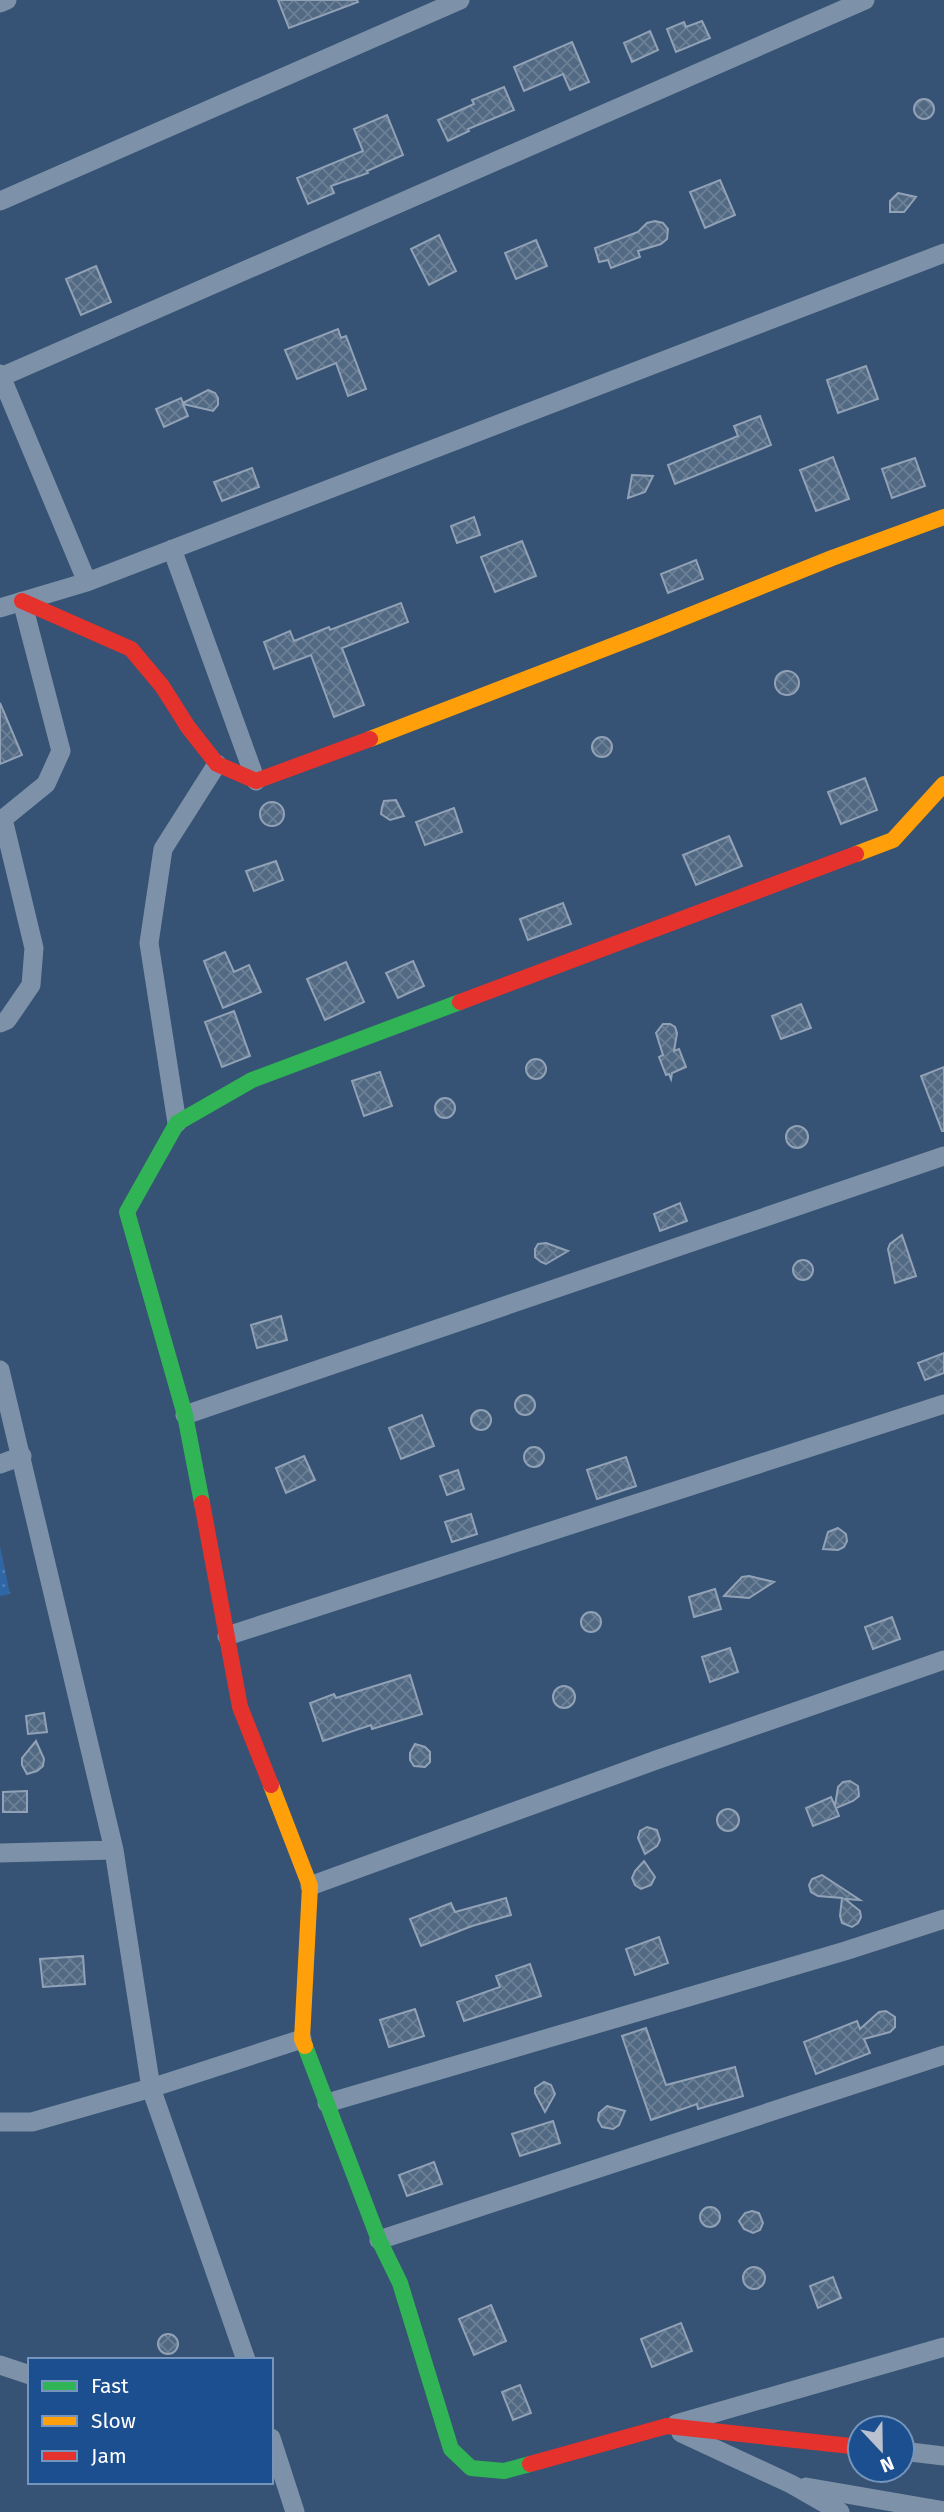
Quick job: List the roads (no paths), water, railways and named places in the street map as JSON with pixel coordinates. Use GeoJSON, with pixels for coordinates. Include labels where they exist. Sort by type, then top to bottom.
{"type":"FeatureCollection","features":[{"type":"Feature","properties":{"kind":"street"},"geometry":{"type":"LineString","coordinates":[[0,3],[7,0]]}},
{"type":"Feature","properties":{"kind":"street"},"geometry":{"type":"LineString","coordinates":[[0,201],[460,0]]}},
{"type":"Feature","properties":{"kind":"street"},"geometry":{"type":"LineString","coordinates":[[87,582],[2,386],[865,0]]}},
{"type":"Feature","properties":{"kind":"street"},"geometry":{"type":"LineString","coordinates":[[0,608],[87,582],[944,253]]}},
{"type":"Feature","properties":{"kind":"street"},"geometry":{"type":"LineString","coordinates":[[22,601],[131,649],[162,686],[188,727],[217,764],[256,781],[438,714],[868,543],[944,517]]}},
{"type":"Feature","properties":{"kind":"street"},"geometry":{"type":"LineString","coordinates":[[172,549],[256,781]]}},
{"type":"Feature","properties":{"kind":"street"},"geometry":{"type":"LineString","coordinates":[[0,1023],[7,1020],[31,985],[34,948],[1,820],[47,784],[61,751],[22,601]]}},
{"type":"Feature","properties":{"kind":"street"},"geometry":{"type":"LineString","coordinates":[[177,1123],[149,943],[163,849],[217,764]]}},
{"type":"Feature","properties":{"kind":"street"},"geometry":{"type":"LineString","coordinates":[[944,784],[893,840],[251,1080],[177,1123],[127,1212],[184,1415],[240,1707],[310,1886],[302,2039],[379,2240],[400,2283],[451,2449],[471,2468],[504,2471],[944,2347]]}},
{"type":"Feature","properties":{"kind":"street"},"geometry":{"type":"LineString","coordinates":[[184,1415],[944,1156]]}},
{"type":"Feature","properties":{"kind":"street"},"geometry":{"type":"LineString","coordinates":[[0,1370],[114,1850],[151,2088],[245,2358]]}},
{"type":"Feature","properties":{"kind":"street"},"geometry":{"type":"LineString","coordinates":[[227,1636],[944,1404]]}},
{"type":"Feature","properties":{"kind":"street"},"geometry":{"type":"LineString","coordinates":[[0,1464],[22,1457]]}},
{"type":"Feature","properties":{"kind":"street"},"geometry":{"type":"LineString","coordinates":[[310,1886],[659,1759],[944,1660]]}},
{"type":"Feature","properties":{"kind":"street"},"geometry":{"type":"LineString","coordinates":[[0,1853],[114,1850]]}},
{"type":"Feature","properties":{"kind":"street"},"geometry":{"type":"LineString","coordinates":[[327,2104],[944,1919]]}},
{"type":"Feature","properties":{"kind":"street"},"geometry":{"type":"LineString","coordinates":[[0,2122],[32,2122],[151,2088],[302,2039]]}},
{"type":"Feature","properties":{"kind":"street"},"geometry":{"type":"LineString","coordinates":[[379,2240],[944,2056]]}},
{"type":"Feature","properties":{"kind":"street"},"geometry":{"type":"LineString","coordinates":[[231,2358],[240,2339]]}},
{"type":"Feature","properties":{"kind":"street"},"geometry":{"type":"LineString","coordinates":[[0,2365],[28,2374]]}},
{"type":"Feature","properties":{"kind":"street"},"geometry":{"type":"LineString","coordinates":[[667,2426],[846,2445]]}},
{"type":"Feature","properties":{"kind":"street"},"geometry":{"type":"LineString","coordinates":[[667,2426],[791,2484],[840,2512]]}},
{"type":"Feature","properties":{"kind":"street"},"geometry":{"type":"LineString","coordinates":[[273,2444],[295,2512]]}},
{"type":"Feature","properties":{"kind":"street"},"geometry":{"type":"LineString","coordinates":[[916,2453],[944,2456]]}},
{"type":"Feature","properties":{"kind":"street"},"geometry":{"type":"LineString","coordinates":[[791,2484],[944,2511]]}}]}
